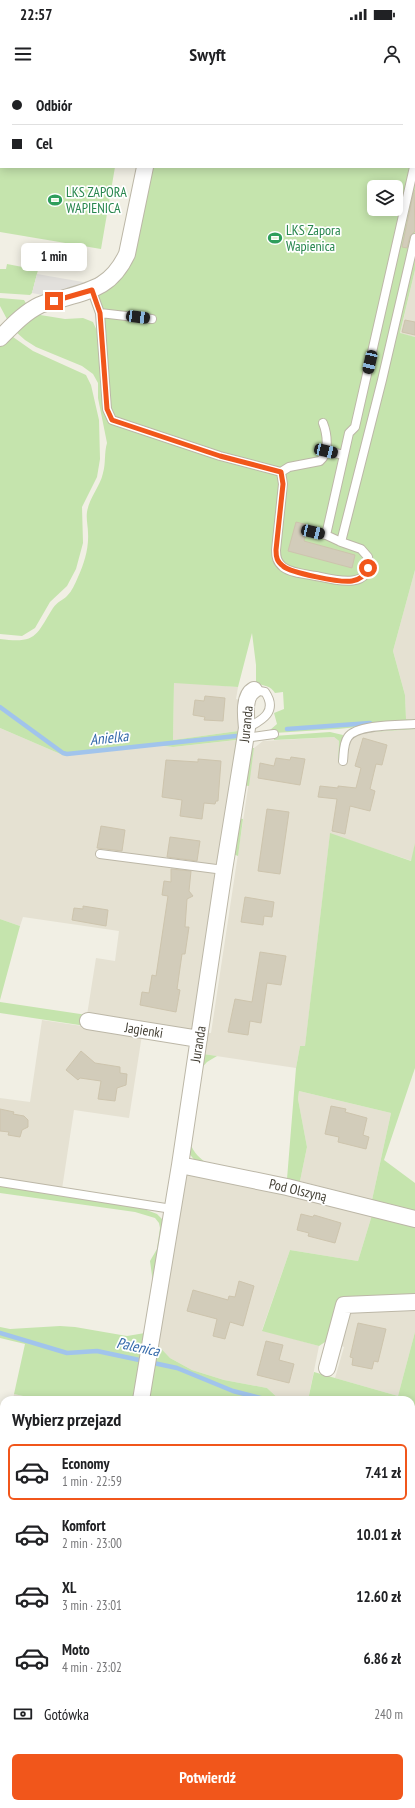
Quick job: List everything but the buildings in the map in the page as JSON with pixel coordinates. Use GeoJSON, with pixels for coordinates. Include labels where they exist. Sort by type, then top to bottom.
{"type":"FeatureCollection","features":[{"type":"Feature","properties":{"kind":"street"},"geometry":{"type":"LineString","coordinates":[[0,338],[29,312],[42,304],[92,290],[111,278],[121,268],[127,254],[145,168]]}},
{"type":"Feature","properties":{"kind":"street","name":"Juranda"},"geometry":{"type":"LineString","coordinates":[[142,1396],[180,1165],[246,733],[248,696],[254,690]]}},
{"type":"Feature","properties":{"kind":"street","name":"Jagienki"},"geometry":{"type":"LineString","coordinates":[[88,1021],[199,1039]]}},
{"type":"Feature","properties":{"kind":"street","name":"Pod Olszyną"},"geometry":{"type":"LineString","coordinates":[[180,1165],[287,1187],[415,1219]]}},
{"type":"Feature","properties":{"kind":"street"},"geometry":{"type":"LineString","coordinates":[[327,1368],[344,1306],[415,1302]]}},
{"type":"Feature","properties":{"kind":"lane"},"geometry":{"type":"LineString","coordinates":[[326,535],[349,433],[355,427],[414,168]]}},
{"type":"Feature","properties":{"kind":"lane"},"geometry":{"type":"LineString","coordinates":[[341,542],[382,380],[415,238]]}},
{"type":"Feature","properties":{"kind":"lane"},"geometry":{"type":"LineString","coordinates":[[92,290],[100,313],[107,409],[112,420],[220,456],[281,472],[290,467],[320,461],[323,458],[326,451],[327,438],[323,423]]}},
{"type":"Feature","properties":{"kind":"lane"},"geometry":{"type":"LineString","coordinates":[[100,313],[152,319]]}},
{"type":"Feature","properties":{"kind":"lane"},"geometry":{"type":"LineString","coordinates":[[326,451],[344,455]]}},
{"type":"Feature","properties":{"kind":"lane"},"geometry":{"type":"LineString","coordinates":[[281,472],[283,484],[276,550],[277,560],[280,564],[288,570],[339,581],[353,581],[361,578],[366,571],[368,557],[361,549],[326,535],[313,532]]}},
{"type":"Feature","properties":{"kind":"lane"},"geometry":{"type":"LineString","coordinates":[[246,733],[263,720],[269,712],[270,704],[268,696],[261,690],[254,690]]}},
{"type":"Feature","properties":{"kind":"lane"},"geometry":{"type":"LineString","coordinates":[[343,761],[345,742],[349,735],[354,731],[381,726],[415,724]]}},
{"type":"Feature","properties":{"kind":"lane"},"geometry":{"type":"LineString","coordinates":[[246,733],[274,734]]}},
{"type":"Feature","properties":{"kind":"lane"},"geometry":{"type":"LineString","coordinates":[[100,854],[224,870]]}},
{"type":"Feature","properties":{"kind":"lane"},"geometry":{"type":"LineString","coordinates":[[0,1182],[172,1209]]}},
{"type":"Feature","properties":{"kind":"shaded area"},"geometry":{"type":"Polygon","coordinates":[[[415,270],[415,337],[400,334],[415,270]]]}},
{"type":"Feature","properties":{"kind":"shaded area"},"geometry":{"type":"Polygon","coordinates":[[[37,274],[83,282],[85,288],[48,296],[32,293],[37,274]]]}},
{"type":"Feature","properties":{"kind":"shaded area"},"geometry":{"type":"Polygon","coordinates":[[[415,570],[415,720],[406,720],[405,695],[393,651],[415,570]]]}},
{"type":"Feature","properties":{"kind":"shaded area"},"geometry":{"type":"Polygon","coordinates":[[[174,682],[238,687],[236,699],[241,700],[238,731],[173,740],[174,682]]]}},
{"type":"Feature","properties":{"kind":"shaded area"},"geometry":{"type":"Polygon","coordinates":[[[0,728],[65,756],[156,745],[173,747],[237,740],[193,1031],[87,1015],[96,958],[115,961],[119,931],[23,917],[20,926],[0,919],[0,728]]]}},
{"type":"Feature","properties":{"kind":"shaded area"},"geometry":{"type":"Polygon","coordinates":[[[415,729],[415,843],[412,861],[330,834],[305,1047],[300,1046],[296,1068],[203,1054],[207,1033],[211,1033],[254,748],[263,741],[334,737],[339,741],[338,762],[346,764],[349,742],[359,733],[415,729]]]}},
{"type":"Feature","properties":{"kind":"shaded area"},"geometry":{"type":"Polygon","coordinates":[[[42,1020],[142,1035],[129,1118],[74,1110],[62,1189],[0,1178],[0,1098],[30,1102],[42,1020]]]}},
{"type":"Feature","properties":{"kind":"shaded area"},"geometry":{"type":"Polygon","coordinates":[[[299,1091],[391,1113],[372,1200],[300,1181],[307,1147],[298,1099],[299,1091]]]}},
{"type":"Feature","properties":{"kind":"shaded area"},"geometry":{"type":"Polygon","coordinates":[[[194,1172],[372,1215],[358,1261],[290,1250],[262,1330],[319,1346],[309,1396],[276,1396],[267,1388],[224,1380],[192,1370],[170,1358],[155,1342],[187,1173],[194,1172]]]}},
{"type":"Feature","properties":{"kind":"shaded area"},"geometry":{"type":"Polygon","coordinates":[[[415,1307],[415,1332],[398,1396],[335,1378],[344,1347],[339,1345],[347,1319],[351,1313],[415,1307]]]}},
{"type":"Feature","properties":{"kind":"green space","name":"LKS ZAPORA WAPIENICA"},"geometry":{"type":"Polygon","coordinates":[[[0,168],[115,168],[101,249],[0,232],[0,168]]]}},
{"type":"Feature","properties":{"kind":"green space"},"geometry":{"type":"Polygon","coordinates":[[[149,168],[415,168],[415,270],[400,333],[415,337],[415,570],[393,651],[405,695],[406,719],[415,721],[338,729],[274,733],[270,730],[277,724],[274,713],[284,709],[283,692],[275,693],[269,687],[256,684],[256,665],[252,633],[238,687],[174,683],[173,740],[238,731],[241,700],[243,702],[230,786],[236,740],[173,747],[156,745],[65,756],[0,728],[0,639],[22,640],[29,639],[34,636],[39,631],[55,606],[67,596],[73,587],[86,556],[88,544],[87,512],[90,502],[102,478],[107,443],[98,398],[98,383],[93,374],[82,366],[36,347],[16,332],[34,314],[65,319],[83,318],[93,322],[97,331],[102,399],[110,422],[116,426],[118,418],[112,414],[111,408],[104,317],[125,312],[103,310],[98,296],[110,286],[149,168]]]}},
{"type":"Feature","properties":{"kind":"green space"},"geometry":{"type":"Polygon","coordinates":[[[7,264],[38,270],[32,293],[30,295],[0,293],[0,269],[6,269],[7,264]]]}},
{"type":"Feature","properties":{"kind":"green space"},"geometry":{"type":"Polygon","coordinates":[[[0,298],[24,300],[27,305],[9,323],[0,306],[0,298]]]}},
{"type":"Feature","properties":{"kind":"green space"},"geometry":{"type":"Polygon","coordinates":[[[8,337],[13,337],[33,351],[86,375],[91,385],[99,420],[100,459],[97,477],[82,507],[83,543],[76,569],[67,586],[50,602],[35,628],[22,636],[0,634],[0,344],[8,337]]]}},
{"type":"Feature","properties":{"kind":"green space"},"geometry":{"type":"Polygon","coordinates":[[[415,728],[415,729],[359,733],[415,728]]]}},
{"type":"Feature","properties":{"kind":"green space"},"geometry":{"type":"Polygon","coordinates":[[[330,732],[343,735],[340,763],[338,762],[339,741],[334,737],[274,740],[274,736],[330,732]]]}},
{"type":"Feature","properties":{"kind":"green space"},"geometry":{"type":"Polygon","coordinates":[[[251,748],[254,748],[249,786],[242,785],[251,748]]]}},
{"type":"Feature","properties":{"kind":"green space"},"geometry":{"type":"Polygon","coordinates":[[[237,818],[243,819],[238,856],[233,854],[237,818]]]}},
{"type":"Feature","properties":{"kind":"green space"},"geometry":{"type":"Polygon","coordinates":[[[330,833],[411,861],[415,843],[415,1068],[384,1160],[415,1183],[415,1213],[372,1200],[391,1113],[299,1091],[298,1099],[307,1147],[300,1181],[287,1182],[197,1163],[187,1151],[190,1143],[197,1155],[208,1164],[287,1179],[296,1068],[300,1046],[305,1046],[330,833]]]}},
{"type":"Feature","properties":{"kind":"green space"},"geometry":{"type":"Polygon","coordinates":[[[0,919],[20,926],[0,1000],[0,919]]]}},
{"type":"Feature","properties":{"kind":"green space"},"geometry":{"type":"Polygon","coordinates":[[[0,1002],[87,1015],[86,1026],[0,1013],[0,1002]]]}},
{"type":"Feature","properties":{"kind":"green space"},"geometry":{"type":"Polygon","coordinates":[[[203,1054],[217,1056],[207,1062],[198,1072],[203,1054]]]}},
{"type":"Feature","properties":{"kind":"green space"},"geometry":{"type":"Polygon","coordinates":[[[0,1185],[144,1209],[157,1214],[164,1221],[139,1396],[23,1396],[14,1394],[25,1344],[0,1338],[0,1327],[10,1329],[60,1326],[75,1327],[127,1336],[145,1333],[153,1283],[150,1261],[157,1249],[160,1228],[159,1223],[155,1218],[135,1212],[0,1193],[0,1185]]]}},
{"type":"Feature","properties":{"kind":"green space"},"geometry":{"type":"Polygon","coordinates":[[[372,1215],[415,1227],[415,1296],[349,1298],[328,1340],[319,1346],[262,1331],[290,1250],[358,1261],[372,1215]]]}},
{"type":"Feature","properties":{"kind":"green space"},"geometry":{"type":"Polygon","coordinates":[[[415,1332],[415,1396],[398,1396],[415,1332]]]}},
{"type":"Feature","properties":{"kind":"green space"},"geometry":{"type":"Polygon","coordinates":[[[155,1342],[170,1358],[192,1370],[224,1380],[267,1388],[276,1396],[230,1396],[146,1396],[155,1342]]]}},
{"type":"Feature","properties":{"kind":"green space"},"geometry":{"type":"Polygon","coordinates":[[[314,1372],[398,1396],[309,1396],[314,1372]]]}},
{"type":"Feature","properties":{"kind":"waterway","name":"Anielka"},"geometry":{"type":"LineString","coordinates":[[0,707],[63,753],[67,754],[236,736]]}},
{"type":"Feature","properties":{"kind":"waterway","name":"Anielka"},"geometry":{"type":"LineString","coordinates":[[287,729],[370,723]]}},
{"type":"Feature","properties":{"kind":"waterway","name":"Palenica"},"geometry":{"type":"LineString","coordinates":[[0,1333],[67,1353],[97,1351],[177,1368],[233,1391],[252,1396]]}},
{"type":"Feature","properties":{"kind":"place","name":"LKS ZAPORA WAPIENICA"},"geometry":{"type":"Point","coordinates":[55,200]}},
{"type":"Feature","properties":{"kind":"place","name":"LKS Zapora Wapienica"},"geometry":{"type":"Point","coordinates":[275,238]}},
{"type":"Feature","properties":{"kind":"route"},"geometry":{"type":"LineString","coordinates":[[54,301],[92,290],[100,313],[107,409],[112,420],[220,456],[281,472],[283,484],[276,556],[277,560],[283,567],[299,573],[349,582],[361,578],[368,568]]}}]}
